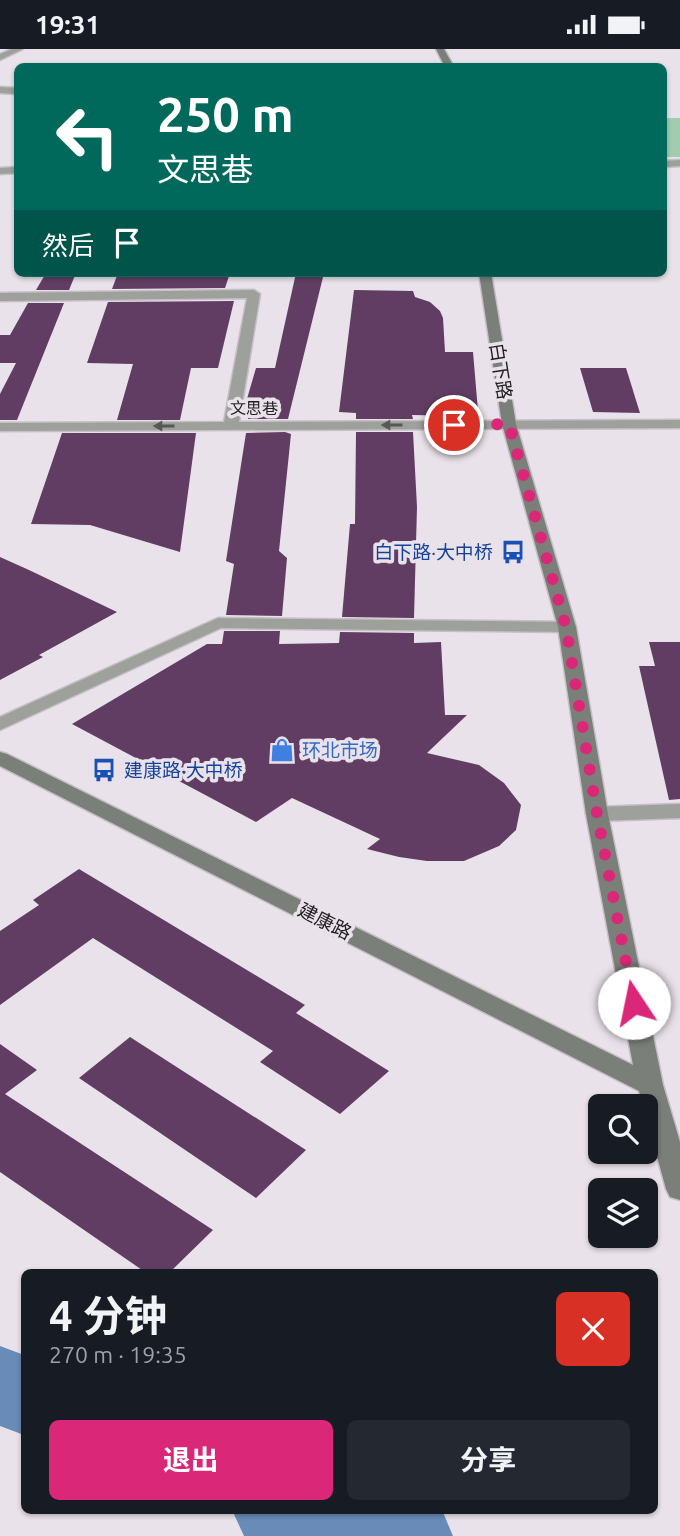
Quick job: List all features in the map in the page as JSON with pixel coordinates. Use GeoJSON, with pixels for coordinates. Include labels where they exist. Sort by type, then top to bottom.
{"type":"FeatureCollection","features":[{"type":"Feature","properties":{"kind":"main road","name":"白下路"},"geometry":{"type":"LineString","coordinates":[[486,277],[509,424],[566,627],[597,814],[650,1085],[680,1189]]}},
{"type":"Feature","properties":{"kind":"main road","name":"建康路"},"geometry":{"type":"LineString","coordinates":[[0,758],[650,1085]]}},
{"type":"Feature","properties":{"kind":"street"},"geometry":{"type":"LineString","coordinates":[[0,57],[19,49]]}},
{"type":"Feature","properties":{"kind":"street"},"geometry":{"type":"LineString","coordinates":[[0,297],[254,294],[231,426]]}},
{"type":"Feature","properties":{"kind":"street","name":"文思巷"},"geometry":{"type":"LineString","coordinates":[[0,427],[680,424]]}},
{"type":"Feature","properties":{"kind":"street"},"geometry":{"type":"LineString","coordinates":[[0,724],[218,623],[566,627]]}},
{"type":"Feature","properties":{"kind":"street"},"geometry":{"type":"LineString","coordinates":[[597,814],[680,811]]}},
{"type":"Feature","properties":{"kind":"green space"},"geometry":{"type":"Polygon","coordinates":[[[667,118],[680,118],[680,157],[667,157],[667,118]]]}},
{"type":"Feature","properties":{"kind":"building"},"geometry":{"type":"Polygon","coordinates":[[[44,277],[74,277],[69,290],[36,290],[44,277]]]}},
{"type":"Feature","properties":{"kind":"building"},"geometry":{"type":"Polygon","coordinates":[[[116,277],[229,277],[225,288],[112,289],[116,277]]]}},
{"type":"Feature","properties":{"kind":"building"},"geometry":{"type":"Polygon","coordinates":[[[295,277],[323,277],[288,419],[248,419],[250,409],[244,409],[256,368],[275,368],[295,277]]]}},
{"type":"Feature","properties":{"kind":"building"},"geometry":{"type":"Polygon","coordinates":[[[354,290],[413,291],[415,297],[430,302],[440,311],[443,318],[445,352],[473,352],[478,411],[466,416],[412,415],[413,419],[356,419],[356,413],[339,412],[354,290]]]}},
{"type":"Feature","properties":{"kind":"building"},"geometry":{"type":"Polygon","coordinates":[[[234,301],[218,368],[191,368],[180,420],[117,420],[133,364],[87,363],[108,302],[234,301]]]}},
{"type":"Feature","properties":{"kind":"building"},"geometry":{"type":"Polygon","coordinates":[[[28,303],[64,303],[17,420],[0,420],[0,394],[16,363],[0,363],[0,335],[10,335],[28,303]]]}},
{"type":"Feature","properties":{"kind":"building"},"geometry":{"type":"Polygon","coordinates":[[[580,368],[626,368],[640,413],[593,412],[580,368]]]}},
{"type":"Feature","properties":{"kind":"building"},"geometry":{"type":"Polygon","coordinates":[[[356,432],[413,432],[417,507],[414,618],[342,617],[350,524],[355,524],[356,432]]]}},
{"type":"Feature","properties":{"kind":"building"},"geometry":{"type":"Polygon","coordinates":[[[62,433],[196,433],[180,552],[90,525],[31,524],[62,433]]]}},
{"type":"Feature","properties":{"kind":"building"},"geometry":{"type":"Polygon","coordinates":[[[246,433],[291,434],[279,551],[287,558],[282,616],[226,615],[234,564],[226,561],[246,433]]]}},
{"type":"Feature","properties":{"kind":"building"},"geometry":{"type":"Polygon","coordinates":[[[0,557],[29,570],[117,612],[0,680],[0,557]]]}},
{"type":"Feature","properties":{"kind":"building","name":"环北市场"},"geometry":{"type":"Polygon","coordinates":[[[224,631],[280,631],[279,644],[339,643],[340,632],[414,633],[414,643],[441,642],[445,715],[467,715],[427,753],[479,765],[504,783],[521,805],[516,830],[499,846],[464,861],[427,861],[399,857],[367,849],[380,839],[292,798],[256,822],[72,724],[207,644],[222,644],[224,631]]]}},
{"type":"Feature","properties":{"kind":"building"},"geometry":{"type":"Polygon","coordinates":[[[649,642],[680,642],[680,799],[669,800],[639,666],[655,666],[649,642]]]}},
{"type":"Feature","properties":{"kind":"building"},"geometry":{"type":"Polygon","coordinates":[[[79,869],[305,1005],[296,1013],[389,1071],[340,1114],[260,1062],[273,1051],[93,938],[0,1005],[0,931],[39,905],[33,900],[79,869]]]}},
{"type":"Feature","properties":{"kind":"building"},"geometry":{"type":"Polygon","coordinates":[[[130,1037],[306,1150],[256,1198],[79,1078],[130,1037]]]}},
{"type":"Feature","properties":{"kind":"building"},"geometry":{"type":"Polygon","coordinates":[[[0,1044],[37,1070],[5,1094],[213,1230],[173,1269],[141,1269],[0,1172],[0,1044]]]}},
{"type":"Feature","properties":{"kind":"waterway"},"geometry":{"type":"LineString","coordinates":[[0,1384],[21,1394]]}},
{"type":"Feature","properties":{"kind":"waterway"},"geometry":{"type":"LineString","coordinates":[[298,1514],[407,1536]]}},
{"type":"Feature","properties":{"kind":"place","name":"白下路·大中桥"},"geometry":{"type":"Point","coordinates":[513,552]}},
{"type":"Feature","properties":{"kind":"place","name":"环北市场"},"geometry":{"type":"Point","coordinates":[282,750]}},
{"type":"Feature","properties":{"kind":"place","name":"建康路·大中桥"},"geometry":{"type":"Point","coordinates":[104,770]}},
{"type":"Feature","properties":{"kind":"route"},"geometry":{"type":"LineString","coordinates":[[454,425],[509,424],[566,627],[597,814],[634,1003]]}}]}
